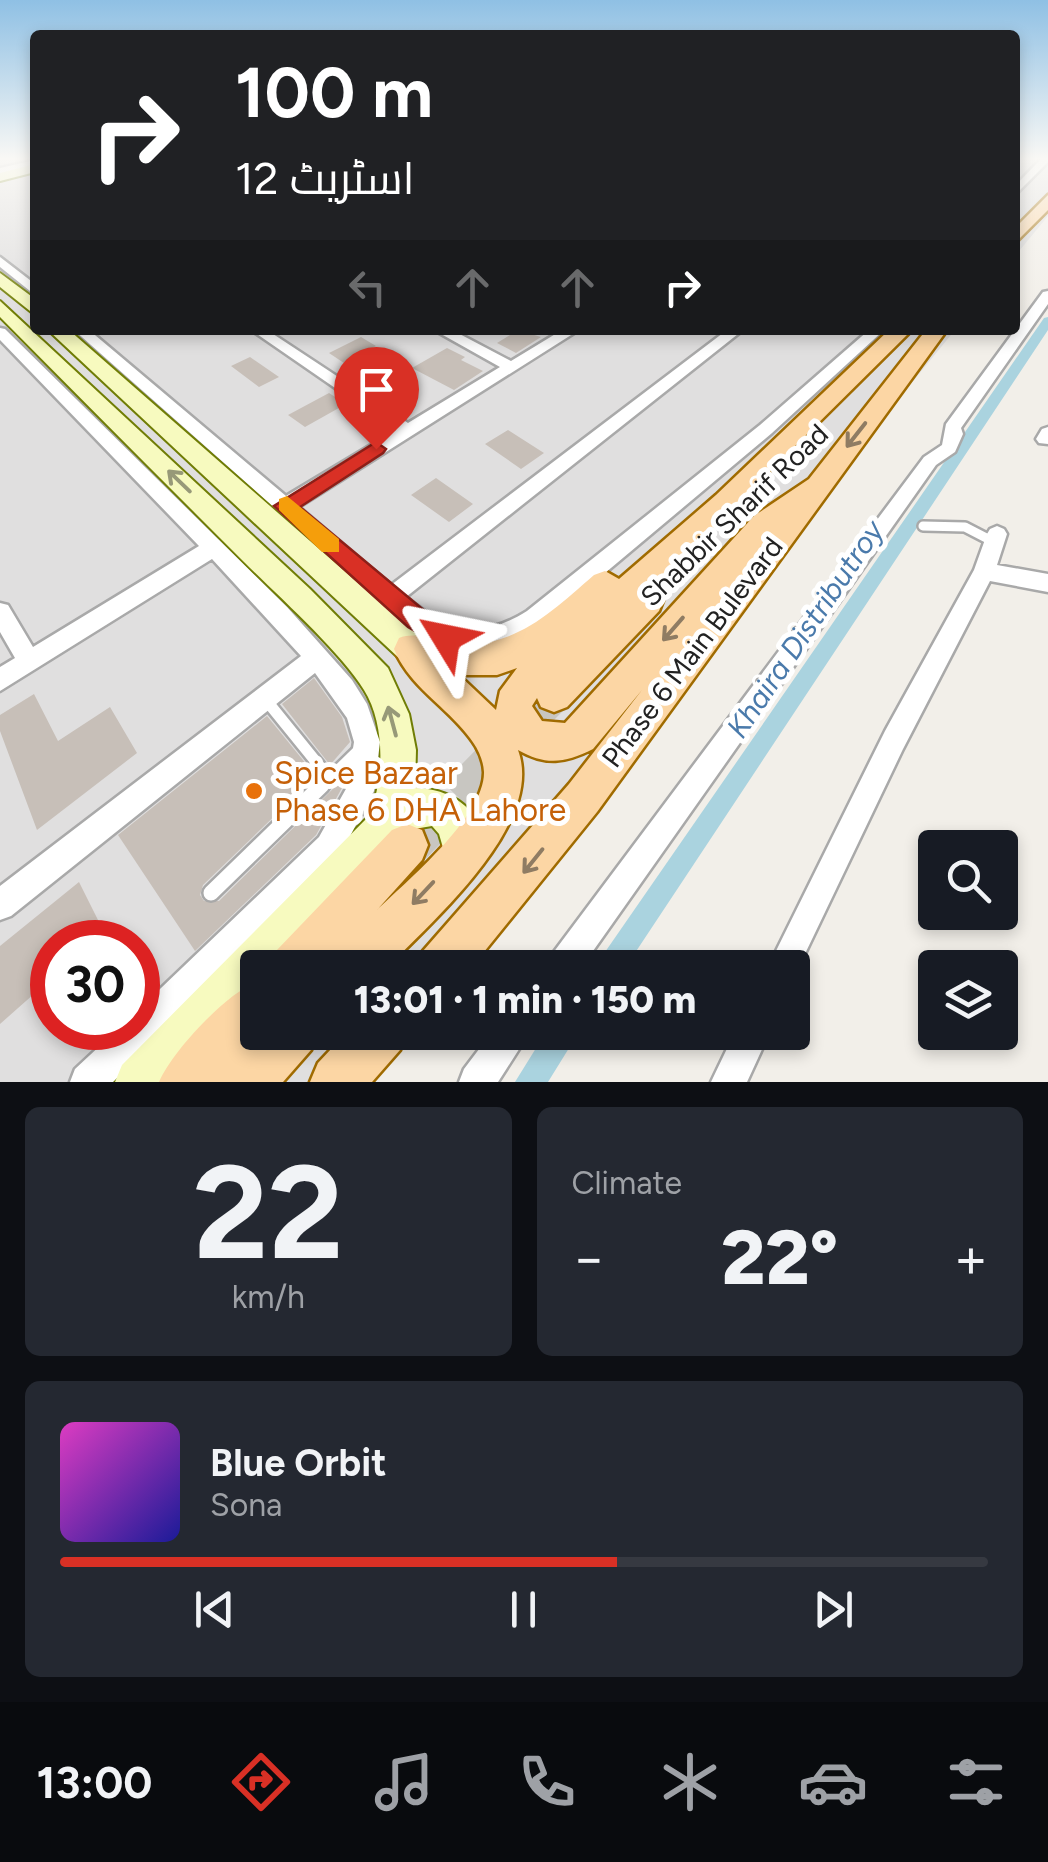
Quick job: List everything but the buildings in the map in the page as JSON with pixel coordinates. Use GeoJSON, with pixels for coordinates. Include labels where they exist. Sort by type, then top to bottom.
{"type":"FeatureCollection","features":[{"type":"Feature","properties":{"kind":"main road"},"geometry":{"type":"LineString","coordinates":[[1020,232],[1040,209]]}},
{"type":"Feature","properties":{"kind":"main road"},"geometry":{"type":"LineString","coordinates":[[5,286],[30,305]]}},
{"type":"Feature","properties":{"kind":"main road"},"geometry":{"type":"LineString","coordinates":[[5,286],[30,314]]}},
{"type":"Feature","properties":{"kind":"main road"},"geometry":{"type":"LineString","coordinates":[[48,335],[289,606],[376,678],[392,714],[399,769],[398,831]]}},
{"type":"Feature","properties":{"kind":"main road"},"geometry":{"type":"LineString","coordinates":[[64,335],[336,566],[411,648],[418,662],[490,733],[500,751],[504,778],[500,796],[462,851],[371,950]]}},
{"type":"Feature","properties":{"kind":"main road"},"geometry":{"type":"LineString","coordinates":[[815,487],[764,524],[579,736],[549,744],[527,735],[519,726],[513,704],[527,682],[726,502],[900,335]]}},
{"type":"Feature","properties":{"kind":"main road","name":"Shabbir Sharif Road"},"geometry":{"type":"LineString","coordinates":[[554,695],[785,469],[901,335]]}},
{"type":"Feature","properties":{"kind":"main road","name":"Phase 6 Main Bulevard"},"geometry":{"type":"LineString","coordinates":[[455,950],[582,798],[933,335]]}},
{"type":"Feature","properties":{"kind":"main road"},"geometry":{"type":"LineString","coordinates":[[411,648],[467,663],[491,662],[531,646],[728,484],[767,459]]}},
{"type":"Feature","properties":{"kind":"main road"},"geometry":{"type":"LineString","coordinates":[[307,950],[414,807],[440,807],[456,824],[462,851]]}},
{"type":"Feature","properties":{"kind":"main road"},"geometry":{"type":"LineString","coordinates":[[138,1082],[357,860],[398,831]]}},
{"type":"Feature","properties":{"kind":"main road"},"geometry":{"type":"LineString","coordinates":[[186,1082],[220,998]]}},
{"type":"Feature","properties":{"kind":"main road"},"geometry":{"type":"LineString","coordinates":[[247,1082],[276,1050]]}},
{"type":"Feature","properties":{"kind":"main road"},"geometry":{"type":"LineString","coordinates":[[337,1082],[366,1050]]}},
{"type":"Feature","properties":{"kind":"street"},"geometry":{"type":"LineString","coordinates":[[0,260],[5,286]]}},
{"type":"Feature","properties":{"kind":"street"},"geometry":{"type":"LineString","coordinates":[[5,286],[30,274]]}},
{"type":"Feature","properties":{"kind":"street"},"geometry":{"type":"LineString","coordinates":[[5,286],[30,290]]}},
{"type":"Feature","properties":{"kind":"street"},"geometry":{"type":"LineString","coordinates":[[1020,334],[1048,295]]}},
{"type":"Feature","properties":{"kind":"street"},"geometry":{"type":"LineString","coordinates":[[0,332],[213,548],[289,606],[316,658],[351,700],[367,742],[360,791],[329,848],[220,998],[88,1082]]}},
{"type":"Feature","properties":{"kind":"street"},"geometry":{"type":"LineString","coordinates":[[87,335],[285,506],[336,566],[391,597],[446,638],[484,640],[522,628],[766,430],[871,335]]}},
{"type":"Feature","properties":{"kind":"street"},"geometry":{"type":"LineString","coordinates":[[265,335],[407,430]]}},
{"type":"Feature","properties":{"kind":"street"},"geometry":{"type":"LineString","coordinates":[[450,335],[511,367]]}},
{"type":"Feature","properties":{"kind":"street"},"geometry":{"type":"LineString","coordinates":[[285,506],[564,335]]}},
{"type":"Feature","properties":{"kind":"street"},"geometry":{"type":"LineString","coordinates":[[391,597],[730,335]]}},
{"type":"Feature","properties":{"kind":"street"},"geometry":{"type":"LineString","coordinates":[[574,950],[930,461],[950,448],[955,434],[952,428],[1019,335]]}},
{"type":"Feature","properties":{"kind":"street"},"geometry":{"type":"LineString","coordinates":[[793,950],[894,740],[984,571],[996,538]]}},
{"type":"Feature","properties":{"kind":"street"},"geometry":{"type":"LineString","coordinates":[[0,680],[213,548]]}},
{"type":"Feature","properties":{"kind":"street"},"geometry":{"type":"LineString","coordinates":[[984,571],[1048,583]]}},
{"type":"Feature","properties":{"kind":"street"},"geometry":{"type":"LineString","coordinates":[[0,612],[30,662]]}},
{"type":"Feature","properties":{"kind":"street"},"geometry":{"type":"LineString","coordinates":[[0,905],[316,658]]}},
{"type":"Feature","properties":{"kind":"street"},"geometry":{"type":"LineString","coordinates":[[477,1082],[500,1050]]}},
{"type":"Feature","properties":{"kind":"street"},"geometry":{"type":"LineString","coordinates":[[730,1082],[745,1050]]}},
{"type":"Feature","properties":{"kind":"lane"},"geometry":{"type":"LineString","coordinates":[[923,526],[966,526],[996,538]]}},
{"type":"Feature","properties":{"kind":"lane"},"geometry":{"type":"LineString","coordinates":[[266,700],[330,780]]}},
{"type":"Feature","properties":{"kind":"lane"},"geometry":{"type":"LineString","coordinates":[[211,894],[367,742]]}},
{"type":"Feature","properties":{"kind":"shaded area"},"geometry":{"type":"Polygon","coordinates":[[[0,209],[30,209],[30,335],[951,335],[447,950],[240,950],[240,1050],[365,1050],[339,1082],[0,1082],[0,209]]]}},
{"type":"Feature","properties":{"kind":"shaded area"},"geometry":{"type":"Polygon","coordinates":[[[1020,209],[1048,209],[1048,216],[1020,250],[1020,209]]]}},
{"type":"Feature","properties":{"kind":"waterway","name":"Khaira Distributroy"},"geometry":{"type":"LineString","coordinates":[[620,950],[1048,321]]}},
{"type":"Feature","properties":{"kind":"waterway","name":"Khaira Distributroy"},"geometry":{"type":"LineString","coordinates":[[530,1082],[552,1050]]}},
{"type":"Feature","properties":{"kind":"tunnel"},"geometry":{"type":"LineString","coordinates":[[463,788],[554,695]]}},
{"type":"Feature","properties":{"kind":"tunnel"},"geometry":{"type":"LineString","coordinates":[[407,845],[465,785]]}},
{"type":"Feature","properties":{"kind":"slow traffic"},"geometry":{"type":"LineString","coordinates":[[287,504],[330,546]]}},
{"type":"Feature","properties":{"kind":"place","name":"Spice Bazaar Phase 6 DHA Lahore"},"geometry":{"type":"Point","coordinates":[254,791]}},
{"type":"Feature","properties":{"kind":"route"},"geometry":{"type":"LineString","coordinates":[[376,449],[285,506],[417,620],[446,638]]}}]}
